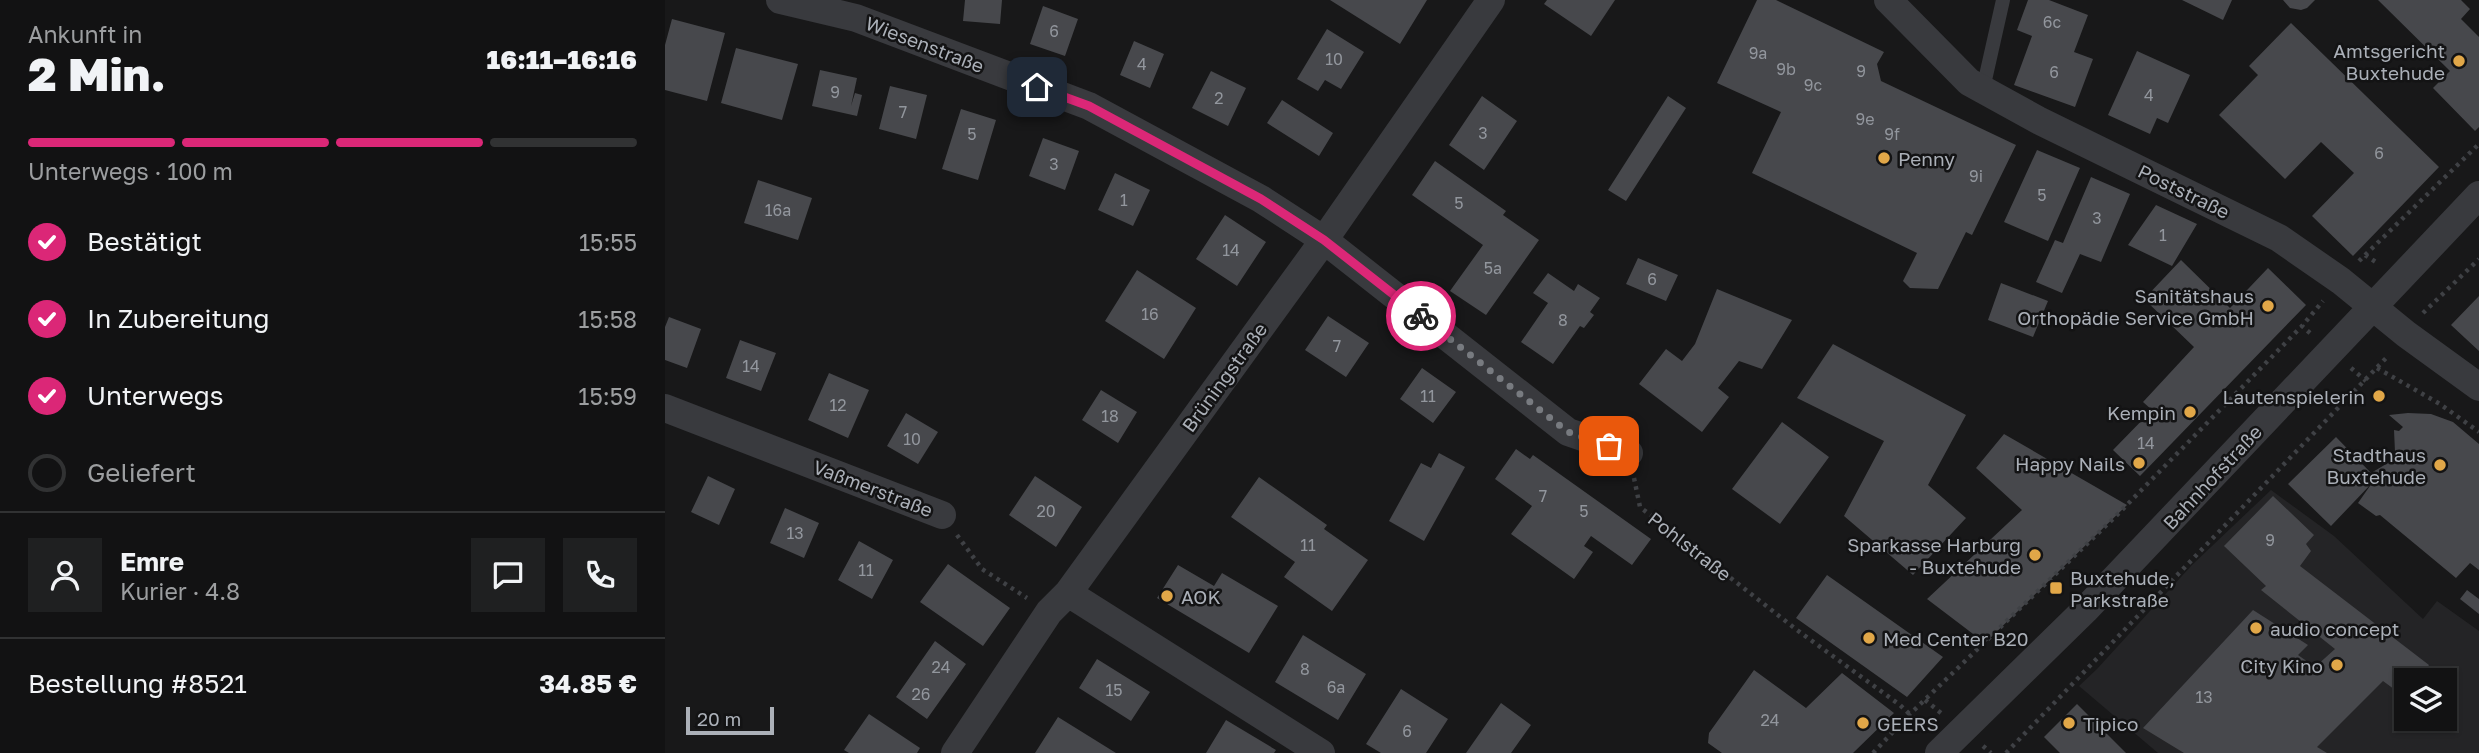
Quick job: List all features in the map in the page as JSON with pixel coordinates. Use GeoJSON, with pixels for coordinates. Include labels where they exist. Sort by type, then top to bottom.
{"type":"FeatureCollection","features":[{"type":"Feature","properties":{"kind":"street","name":"Brüningstraße"},"geometry":{"type":"LineString","coordinates":[[955,753],[1059,602],[1324,240],[1491,0]]}},
{"type":"Feature","properties":{"kind":"street","name":"Poststraße"},"geometry":{"type":"LineString","coordinates":[[1888,0],[1969,82],[2038,120],[2279,238],[2341,281],[2479,387]]}},
{"type":"Feature","properties":{"kind":"street","name":"Wiesenstraße"},"geometry":{"type":"LineString","coordinates":[[795,2],[856,18],[1089,106],[1261,199],[1324,240]]}},
{"type":"Feature","properties":{"kind":"street","name":"Bahnhofstraße"},"geometry":{"type":"LineString","coordinates":[[1942,751],[2085,610],[2479,195]]}},
{"type":"Feature","properties":{"kind":"street"},"geometry":{"type":"LineString","coordinates":[[1324,240],[1568,432],[1629,453]]}},
{"type":"Feature","properties":{"kind":"street","name":"Vaßmerstraße"},"geometry":{"type":"LineString","coordinates":[[665,408],[942,514]]}},
{"type":"Feature","properties":{"kind":"street"},"geometry":{"type":"LineString","coordinates":[[1059,602],[1321,753]]}},
{"type":"Feature","properties":{"kind":"lane"},"geometry":{"type":"LineString","coordinates":[[1983,89],[2003,0]]}},
{"type":"Feature","properties":{"kind":"path"},"geometry":{"type":"LineString","coordinates":[[2365,255],[2479,144]]}},
{"type":"Feature","properties":{"kind":"path"},"geometry":{"type":"LineString","coordinates":[[2433,302],[2479,259]]}},
{"type":"Feature","properties":{"kind":"path"},"geometry":{"type":"LineString","coordinates":[[1873,753],[2122,510],[2302,326]]}},
{"type":"Feature","properties":{"kind":"path"},"geometry":{"type":"LineString","coordinates":[[2006,753],[2377,368],[2440,404],[2479,432]]}},
{"type":"Feature","properties":{"kind":"path","name":"Pohlstraße"},"geometry":{"type":"LineString","coordinates":[[1629,453],[1640,507],[1910,714],[1942,751]]}},
{"type":"Feature","properties":{"kind":"path","name":"Vaßmerstraße"},"geometry":{"type":"LineString","coordinates":[[942,514],[982,569],[1059,602]]}},
{"type":"Feature","properties":{"kind":"shaded area"},"geometry":{"type":"Polygon","coordinates":[[[2271,490],[2334,536],[2423,619],[2437,601],[2479,631],[2479,753],[2158,753],[2079,686],[2192,565],[2271,490]]]}},
{"type":"Feature","properties":{"kind":"building"},"geometry":{"type":"Polygon","coordinates":[[[965,0],[1002,0],[1000,24],[963,21],[965,0]]]}},
{"type":"Feature","properties":{"kind":"building"},"geometry":{"type":"Polygon","coordinates":[[[1330,0],[1427,0],[1400,44],[1330,0]]]}},
{"type":"Feature","properties":{"kind":"building"},"geometry":{"type":"Polygon","coordinates":[[[1547,0],[1615,0],[1591,36],[1544,4],[1547,0]]]}},
{"type":"Feature","properties":{"kind":"building","name":"Penny"},"geometry":{"type":"Polygon","coordinates":[[[1757,0],[1776,0],[1884,52],[1877,64],[1881,81],[2016,145],[1972,235],[1966,232],[1938,289],[1910,288],[1903,281],[1917,253],[1752,173],[1781,112],[1717,83],[1757,0]]]}},
{"type":"Feature","properties":{"kind":"building"},"geometry":{"type":"Polygon","coordinates":[[[2028,0],[2049,0],[2088,15],[2074,52],[2093,59],[2075,107],[2014,85],[2032,36],[2017,30],[2028,0]]]}},
{"type":"Feature","properties":{"kind":"building"},"geometry":{"type":"Polygon","coordinates":[[[2182,0],[2232,0],[2223,20],[2182,0]]]}},
{"type":"Feature","properties":{"kind":"building"},"geometry":{"type":"Polygon","coordinates":[[[2283,0],[2315,0],[2301,10],[2290,8],[2283,0]]]}},
{"type":"Feature","properties":{"kind":"building","name":"Amtsgericht Buxtehude"},"geometry":{"type":"Polygon","coordinates":[[[2378,0],[2461,0],[2470,9],[2461,19],[2479,37],[2479,127],[2475,131],[2433,88],[2450,71],[2378,0]]]}},
{"type":"Feature","properties":{"kind":"building"},"geometry":{"type":"Polygon","coordinates":[[[1043,6],[1078,19],[1065,56],[1030,44],[1043,6]]]}},
{"type":"Feature","properties":{"kind":"building"},"geometry":{"type":"Polygon","coordinates":[[[672,19],[725,33],[707,101],[665,90],[665,45],[672,19]]]}},
{"type":"Feature","properties":{"kind":"building"},"geometry":{"type":"Polygon","coordinates":[[[2291,23],[2439,167],[2353,256],[2312,216],[2354,173],[2321,142],[2285,179],[2219,115],[2258,75],[2249,66],[2291,23]]]}},
{"type":"Feature","properties":{"kind":"building"},"geometry":{"type":"Polygon","coordinates":[[[1327,29],[1364,52],[1341,89],[1325,80],[1318,91],[1297,79],[1327,29]]]}},
{"type":"Feature","properties":{"kind":"building"},"geometry":{"type":"Polygon","coordinates":[[[1134,41],[1164,54],[1150,88],[1120,75],[1134,41]]]}},
{"type":"Feature","properties":{"kind":"building"},"geometry":{"type":"Polygon","coordinates":[[[736,48],[798,64],[782,120],[721,103],[736,48]]]}},
{"type":"Feature","properties":{"kind":"building"},"geometry":{"type":"Polygon","coordinates":[[[2137,51],[2190,75],[2168,123],[2157,118],[2150,134],[2108,115],[2137,51]]]}},
{"type":"Feature","properties":{"kind":"building"},"geometry":{"type":"Polygon","coordinates":[[[820,70],[857,78],[851,106],[855,93],[862,95],[857,116],[812,106],[820,70]]]}},
{"type":"Feature","properties":{"kind":"building"},"geometry":{"type":"Polygon","coordinates":[[[1211,71],[1246,88],[1228,126],[1192,108],[1211,71]]]}},
{"type":"Feature","properties":{"kind":"building"},"geometry":{"type":"Polygon","coordinates":[[[890,86],[927,95],[916,139],[879,129],[890,86]]]}},
{"type":"Feature","properties":{"kind":"building"},"geometry":{"type":"Polygon","coordinates":[[[1482,96],[1517,121],[1484,170],[1449,145],[1482,96]]]}},
{"type":"Feature","properties":{"kind":"building"},"geometry":{"type":"Polygon","coordinates":[[[1668,96],[1686,108],[1626,201],[1608,190],[1668,96]]]}},
{"type":"Feature","properties":{"kind":"building"},"geometry":{"type":"Polygon","coordinates":[[[1282,100],[1333,133],[1319,156],[1267,123],[1282,100]]]}},
{"type":"Feature","properties":{"kind":"building"},"geometry":{"type":"Polygon","coordinates":[[[961,109],[996,120],[978,180],[942,169],[961,109]]]}},
{"type":"Feature","properties":{"kind":"building"},"geometry":{"type":"Polygon","coordinates":[[[1043,138],[1079,151],[1065,190],[1029,176],[1043,138]]]}},
{"type":"Feature","properties":{"kind":"building"},"geometry":{"type":"Polygon","coordinates":[[[2037,150],[2080,168],[2048,241],[2004,222],[2037,150]]]}},
{"type":"Feature","properties":{"kind":"building"},"geometry":{"type":"Polygon","coordinates":[[[1435,161],[1506,211],[1503,215],[1539,240],[1486,315],[1450,291],[1483,245],[1412,195],[1435,161]]]}},
{"type":"Feature","properties":{"kind":"building"},"geometry":{"type":"Polygon","coordinates":[[[1115,173],[1150,190],[1133,226],[1098,210],[1115,173]]]}},
{"type":"Feature","properties":{"kind":"building"},"geometry":{"type":"Polygon","coordinates":[[[2091,177],[2130,194],[2101,262],[2080,254],[2062,293],[2036,282],[2055,240],[2063,243],[2091,177]]]}},
{"type":"Feature","properties":{"kind":"building"},"geometry":{"type":"Polygon","coordinates":[[[758,180],[812,198],[798,240],[744,223],[758,180]]]}},
{"type":"Feature","properties":{"kind":"building"},"geometry":{"type":"Polygon","coordinates":[[[2156,205],[2197,224],[2172,266],[2128,245],[2156,205]]]}},
{"type":"Feature","properties":{"kind":"building"},"geometry":{"type":"Polygon","coordinates":[[[1225,215],[1266,242],[1237,286],[1196,259],[1225,215]]]}},
{"type":"Feature","properties":{"kind":"building"},"geometry":{"type":"Polygon","coordinates":[[[1638,258],[1678,275],[1666,301],[1626,284],[1638,258]]]}},
{"type":"Feature","properties":{"kind":"building"},"geometry":{"type":"Polygon","coordinates":[[[2181,260],[2230,308],[2268,268],[2306,305],[2140,476],[2113,450],[2152,410],[2143,402],[2194,347],[2144,299],[2181,260]]]}},
{"type":"Feature","properties":{"kind":"building"},"geometry":{"type":"Polygon","coordinates":[[[1137,270],[1196,308],[1164,359],[1105,321],[1137,270]]]}},
{"type":"Feature","properties":{"kind":"building"},"geometry":{"type":"Polygon","coordinates":[[[1548,273],[1574,291],[1578,284],[1600,298],[1590,312],[1594,315],[1584,328],[1580,326],[1553,364],[1521,342],[1548,303],[1533,293],[1548,273]]]}},
{"type":"Feature","properties":{"kind":"building"},"geometry":{"type":"Polygon","coordinates":[[[2001,283],[2048,301],[2033,337],[1988,320],[2001,283]]]}},
{"type":"Feature","properties":{"kind":"building"},"geometry":{"type":"Polygon","coordinates":[[[1717,289],[1792,320],[1762,369],[1739,361],[1718,388],[1729,397],[1702,432],[1639,384],[1666,349],[1682,361],[1695,344],[1717,289]]]}},
{"type":"Feature","properties":{"kind":"building"},"geometry":{"type":"Polygon","coordinates":[[[2479,296],[2479,351],[2451,325],[2479,296]]]}},
{"type":"Feature","properties":{"kind":"building"},"geometry":{"type":"Polygon","coordinates":[[[1328,316],[1369,343],[1346,377],[1305,350],[1328,316]]]}},
{"type":"Feature","properties":{"kind":"building"},"geometry":{"type":"Polygon","coordinates":[[[669,317],[701,329],[687,368],[665,360],[665,327],[669,317]]]}},
{"type":"Feature","properties":{"kind":"building"},"geometry":{"type":"Polygon","coordinates":[[[740,340],[776,353],[761,391],[726,378],[740,340]]]}},
{"type":"Feature","properties":{"kind":"building"},"geometry":{"type":"Polygon","coordinates":[[[1833,344],[1966,415],[1928,485],[1966,518],[1913,575],[1844,516],[1884,441],[1797,398],[1833,344]]]}},
{"type":"Feature","properties":{"kind":"building"},"geometry":{"type":"Polygon","coordinates":[[[1422,368],[1456,392],[1433,423],[1400,399],[1422,368]]]}},
{"type":"Feature","properties":{"kind":"building"},"geometry":{"type":"Polygon","coordinates":[[[829,373],[869,390],[848,438],[808,420],[829,373]]]}},
{"type":"Feature","properties":{"kind":"building"},"geometry":{"type":"Polygon","coordinates":[[[1101,390],[1137,412],[1118,443],[1082,420],[1101,390]]]}},
{"type":"Feature","properties":{"kind":"building"},"geometry":{"type":"Polygon","coordinates":[[[906,413],[938,432],[918,464],[887,446],[906,413]]]}},
{"type":"Feature","properties":{"kind":"building"},"geometry":{"type":"Polygon","coordinates":[[[2431,414],[2453,422],[2479,444],[2479,570],[2470,563],[2456,578],[2380,515],[2376,516],[2358,503],[2372,483],[2331,526],[2288,484],[2336,437],[2371,473],[2398,457],[2395,452],[2394,430],[2399,431],[2403,427],[2389,415],[2431,414]]]}},
{"type":"Feature","properties":{"kind":"building"},"geometry":{"type":"Polygon","coordinates":[[[1782,422],[1829,457],[1780,524],[1732,489],[1782,422]]]}},
{"type":"Feature","properties":{"kind":"building"},"geometry":{"type":"Polygon","coordinates":[[[2004,434],[2127,505],[1985,643],[1927,599],[2022,510],[1976,468],[2004,434]]]}},
{"type":"Feature","properties":{"kind":"building"},"geometry":{"type":"Polygon","coordinates":[[[1516,449],[1530,459],[1533,455],[1651,539],[1632,565],[1591,536],[1584,546],[1593,552],[1574,579],[1511,534],[1532,506],[1495,479],[1516,449]]]}},
{"type":"Feature","properties":{"kind":"building"},"geometry":{"type":"Polygon","coordinates":[[[1439,453],[1465,467],[1424,541],[1389,521],[1421,463],[1431,468],[1439,453]]]}},
{"type":"Feature","properties":{"kind":"building"},"geometry":{"type":"Polygon","coordinates":[[[708,476],[735,489],[719,525],[691,512],[708,476]]]}},
{"type":"Feature","properties":{"kind":"building"},"geometry":{"type":"Polygon","coordinates":[[[1035,476],[1082,507],[1056,547],[1009,515],[1035,476]]]}},
{"type":"Feature","properties":{"kind":"building"},"geometry":{"type":"Polygon","coordinates":[[[1259,477],[1327,525],[1324,529],[1368,560],[1332,611],[1284,577],[1295,562],[1231,517],[1259,477]]]}},
{"type":"Feature","properties":{"kind":"building"},"geometry":{"type":"Polygon","coordinates":[[[2273,496],[2314,535],[2306,544],[2311,551],[2300,566],[2429,665],[2427,668],[2394,668],[2394,689],[2383,681],[2317,747],[2327,753],[2184,753],[2143,728],[2253,610],[2308,645],[2298,655],[2315,667],[2335,649],[2261,590],[2266,586],[2224,546],[2273,496]]]}},
{"type":"Feature","properties":{"kind":"building"},"geometry":{"type":"Polygon","coordinates":[[[785,508],[819,523],[804,558],[770,543],[785,508]]]}},
{"type":"Feature","properties":{"kind":"building"},"geometry":{"type":"Polygon","coordinates":[[[859,541],[893,560],[872,599],[838,580],[859,541]]]}},
{"type":"Feature","properties":{"kind":"building"},"geometry":{"type":"Polygon","coordinates":[[[948,564],[1010,608],[983,646],[920,602],[948,564]]]}},
{"type":"Feature","properties":{"kind":"building"},"geometry":{"type":"Polygon","coordinates":[[[1178,565],[1214,586],[1222,573],[1278,606],[1249,653],[1157,598],[1178,565]]]}},
{"type":"Feature","properties":{"kind":"building","name":"Med Center B20"},"geometry":{"type":"Polygon","coordinates":[[[1827,575],[1943,657],[1907,697],[1796,618],[1827,575]]]}},
{"type":"Feature","properties":{"kind":"building"},"geometry":{"type":"Polygon","coordinates":[[[2467,590],[2479,599],[2479,614],[2460,599],[2467,590]]]}},
{"type":"Feature","properties":{"kind":"building"},"geometry":{"type":"Polygon","coordinates":[[[1303,635],[1366,674],[1338,720],[1275,682],[1303,635]]]}},
{"type":"Feature","properties":{"kind":"building"},"geometry":{"type":"Polygon","coordinates":[[[935,641],[966,664],[927,719],[896,697],[935,641]]]}},
{"type":"Feature","properties":{"kind":"building"},"geometry":{"type":"Polygon","coordinates":[[[1097,659],[1150,692],[1131,721],[1079,688],[1097,659]]]}},
{"type":"Feature","properties":{"kind":"building"},"geometry":{"type":"Polygon","coordinates":[[[1754,670],[1806,708],[1842,673],[1894,713],[1853,753],[1722,753],[1708,743],[1709,733],[1754,670]]]}},
{"type":"Feature","properties":{"kind":"building"},"geometry":{"type":"Polygon","coordinates":[[[1401,689],[1448,719],[1426,753],[1381,753],[1366,744],[1401,689]]]}},
{"type":"Feature","properties":{"kind":"building"},"geometry":{"type":"Polygon","coordinates":[[[1501,703],[1531,725],[1511,753],[1466,753],[1501,703]]]}},
{"type":"Feature","properties":{"kind":"building"},"geometry":{"type":"Polygon","coordinates":[[[2077,704],[2126,753],[2060,753],[2044,737],[2077,704]]]}},
{"type":"Feature","properties":{"kind":"building"},"geometry":{"type":"Polygon","coordinates":[[[869,714],[920,748],[917,753],[849,753],[844,750],[869,714]]]}},
{"type":"Feature","properties":{"kind":"building"},"geometry":{"type":"Polygon","coordinates":[[[1058,717],[1116,753],[1035,753],[1058,717]]]}},
{"type":"Feature","properties":{"kind":"building"},"geometry":{"type":"Polygon","coordinates":[[[1226,720],[1276,750],[1274,753],[1206,753],[1226,720]]]}},
{"type":"Feature","properties":{"kind":"way so far"},"geometry":{"type":"LineString","coordinates":[[1421,316],[1568,432],[1609,446]]}},
{"type":"Feature","properties":{"kind":"place","name":"Amtsgericht Buxtehude"},"geometry":{"type":"Point","coordinates":[2459,61]}},
{"type":"Feature","properties":{"kind":"place","name":"Penny"},"geometry":{"type":"Point","coordinates":[1884,158]}},
{"type":"Feature","properties":{"kind":"place","name":"Sanitätshaus Orthopädie Service GmbH"},"geometry":{"type":"Point","coordinates":[2268,306]}},
{"type":"Feature","properties":{"kind":"place","name":"Lautenspielerin"},"geometry":{"type":"Point","coordinates":[2379,396]}},
{"type":"Feature","properties":{"kind":"place","name":"Kempin"},"geometry":{"type":"Point","coordinates":[2190,412]}},
{"type":"Feature","properties":{"kind":"place","name":"Happy Nails"},"geometry":{"type":"Point","coordinates":[2139,463]}},
{"type":"Feature","properties":{"kind":"place","name":"Stadthaus Buxtehude"},"geometry":{"type":"Point","coordinates":[2440,465]}},
{"type":"Feature","properties":{"kind":"place","name":"Sparkasse Harburg - Buxtehude"},"geometry":{"type":"Point","coordinates":[2035,555]}},
{"type":"Feature","properties":{"kind":"place","name":"Buxtehude, Parkstraße"},"geometry":{"type":"Point","coordinates":[2056,588]}},
{"type":"Feature","properties":{"kind":"place","name":"AOK"},"geometry":{"type":"Point","coordinates":[1167,596]}},
{"type":"Feature","properties":{"kind":"place","name":"audio concept"},"geometry":{"type":"Point","coordinates":[2256,628]}},
{"type":"Feature","properties":{"kind":"place","name":"Med Center B20"},"geometry":{"type":"Point","coordinates":[1869,638]}},
{"type":"Feature","properties":{"kind":"place","name":"City Kino"},"geometry":{"type":"Point","coordinates":[2337,665]}},
{"type":"Feature","properties":{"kind":"place","name":"GEERS"},"geometry":{"type":"Point","coordinates":[1863,723]}},
{"type":"Feature","properties":{"kind":"place","name":"Tipico"},"geometry":{"type":"Point","coordinates":[2069,723]}},
{"type":"Feature","properties":{"kind":"route"},"geometry":{"type":"LineString","coordinates":[[1037,87],[1089,106],[1261,199],[1324,240],[1421,316]]}}]}
